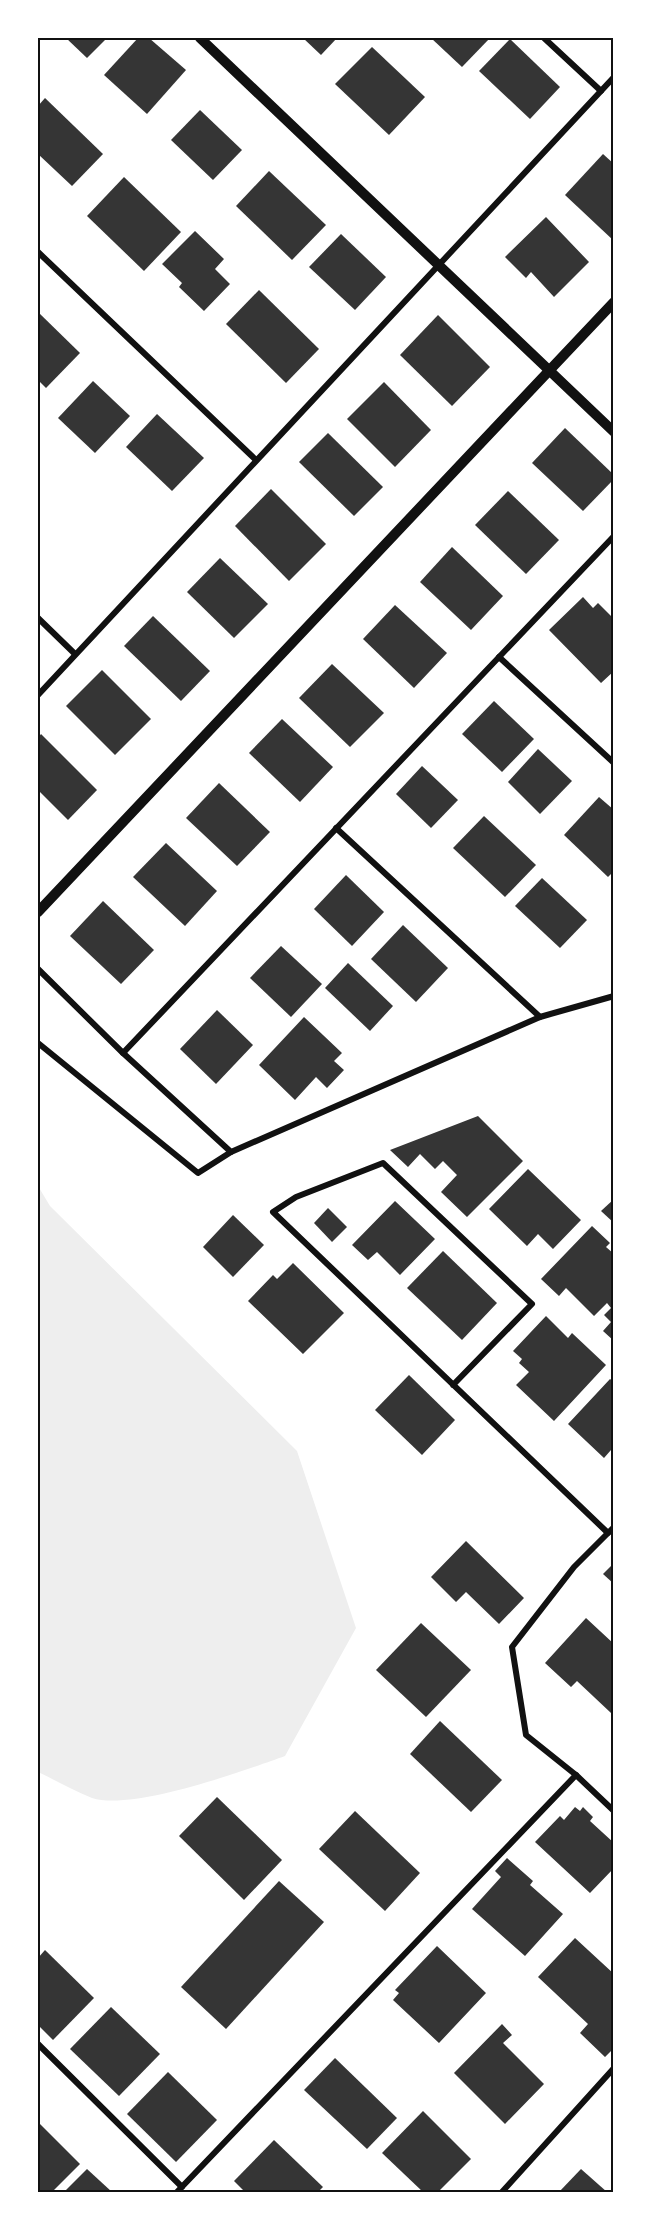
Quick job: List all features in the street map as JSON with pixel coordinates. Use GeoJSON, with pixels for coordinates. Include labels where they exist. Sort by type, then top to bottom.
{"type":"FeatureCollection","features":[{"type":"Feature","properties":{"kind":"street"},"geometry":{"type":"LineString","coordinates":[[200,38],[614,432]]}},
{"type":"Feature","properties":{"kind":"street"},"geometry":{"type":"LineString","coordinates":[[544,38],[601,91]]}},
{"type":"Feature","properties":{"kind":"street"},"geometry":{"type":"LineString","coordinates":[[38,694],[614,77]]}},
{"type":"Feature","properties":{"kind":"street"},"geometry":{"type":"LineString","coordinates":[[38,252],[256,460]]}},
{"type":"Feature","properties":{"kind":"street"},"geometry":{"type":"LineString","coordinates":[[38,912],[614,302]]}},
{"type":"Feature","properties":{"kind":"street"},"geometry":{"type":"LineString","coordinates":[[123,1053],[614,536]]}},
{"type":"Feature","properties":{"kind":"street"},"geometry":{"type":"LineString","coordinates":[[38,618],[75,654]]}},
{"type":"Feature","properties":{"kind":"street"},"geometry":{"type":"LineString","coordinates":[[499,657],[614,763]]}},
{"type":"Feature","properties":{"kind":"street"},"geometry":{"type":"LineString","coordinates":[[336,828],[540,1017]]}},
{"type":"Feature","properties":{"kind":"street"},"geometry":{"type":"LineString","coordinates":[[38,969],[123,1053],[231,1152]]}},
{"type":"Feature","properties":{"kind":"street"},"geometry":{"type":"LineString","coordinates":[[38,1043],[198,1173],[231,1152],[540,1017],[614,996]]}},
{"type":"Feature","properties":{"kind":"street"},"geometry":{"type":"LineString","coordinates":[[453,1384],[532,1304],[383,1163],[296,1197],[273,1212],[608,1533]]}},
{"type":"Feature","properties":{"kind":"street"},"geometry":{"type":"LineString","coordinates":[[614,1527],[574,1567],[512,1647],[526,1735],[576,1775],[614,1811]]}},
{"type":"Feature","properties":{"kind":"street"},"geometry":{"type":"LineString","coordinates":[[38,2044],[179,2190],[576,1775]]}},
{"type":"Feature","properties":{"kind":"street"},"geometry":{"type":"LineString","coordinates":[[502,2193],[614,2068]]}},
{"type":"Feature","properties":{"kind":"shaded area"},"geometry":{"type":"Polygon","coordinates":[[[38,1186],[50,1206],[297,1451],[356,1628],[285,1756],[188,1788],[134,1799],[110,1801],[92,1798],[38,1772],[38,1186]]]}},
{"type":"Feature","properties":{"kind":"building"},"geometry":{"type":"Polygon","coordinates":[[[66,38],[107,38],[87,58],[66,38]]]}},
{"type":"Feature","properties":{"kind":"building"},"geometry":{"type":"Polygon","coordinates":[[[138,38],[149,38],[186,70],[147,114],[104,75],[138,38]]]}},
{"type":"Feature","properties":{"kind":"building"},"geometry":{"type":"Polygon","coordinates":[[[303,38],[337,38],[321,55],[303,38]]]}},
{"type":"Feature","properties":{"kind":"building"},"geometry":{"type":"Polygon","coordinates":[[[431,38],[490,38],[462,67],[431,38]]]}},
{"type":"Feature","properties":{"kind":"building"},"geometry":{"type":"Polygon","coordinates":[[[510,39],[560,87],[530,119],[479,71],[510,39]]]}},
{"type":"Feature","properties":{"kind":"building"},"geometry":{"type":"Polygon","coordinates":[[[372,47],[425,97],[389,135],[335,84],[372,47]]]}},
{"type":"Feature","properties":{"kind":"building"},"geometry":{"type":"Polygon","coordinates":[[[45,98],[103,154],[72,186],[38,154],[38,106],[45,98]]]}},
{"type":"Feature","properties":{"kind":"building"},"geometry":{"type":"Polygon","coordinates":[[[200,110],[242,150],[213,180],[171,140],[200,110]]]}},
{"type":"Feature","properties":{"kind":"building"},"geometry":{"type":"Polygon","coordinates":[[[603,154],[614,164],[614,241],[565,195],[603,154]]]}},
{"type":"Feature","properties":{"kind":"building"},"geometry":{"type":"Polygon","coordinates":[[[269,171],[326,225],[292,260],[236,206],[269,171]]]}},
{"type":"Feature","properties":{"kind":"building"},"geometry":{"type":"Polygon","coordinates":[[[124,177],[181,232],[144,271],[87,216],[124,177]]]}},
{"type":"Feature","properties":{"kind":"building"},"geometry":{"type":"Polygon","coordinates":[[[546,217],[589,262],[554,297],[531,272],[526,278],[505,257],[546,217]]]}},
{"type":"Feature","properties":{"kind":"building"},"geometry":{"type":"Polygon","coordinates":[[[195,231],[224,259],[215,269],[230,284],[204,311],[179,287],[182,283],[162,264],[195,231]]]}},
{"type":"Feature","properties":{"kind":"building"},"geometry":{"type":"Polygon","coordinates":[[[341,234],[386,277],[355,310],[309,267],[341,234]]]}},
{"type":"Feature","properties":{"kind":"building"},"geometry":{"type":"Polygon","coordinates":[[[259,290],[319,349],[286,383],[226,324],[259,290]]]}},
{"type":"Feature","properties":{"kind":"building"},"geometry":{"type":"Polygon","coordinates":[[[38,312],[80,353],[46,388],[38,380],[38,312]]]}},
{"type":"Feature","properties":{"kind":"building"},"geometry":{"type":"Polygon","coordinates":[[[438,315],[490,367],[452,406],[400,355],[438,315]]]}},
{"type":"Feature","properties":{"kind":"building"},"geometry":{"type":"Polygon","coordinates":[[[93,381],[130,416],[95,453],[58,418],[93,381]]]}},
{"type":"Feature","properties":{"kind":"building"},"geometry":{"type":"Polygon","coordinates":[[[384,382],[431,430],[395,467],[347,419],[384,382]]]}},
{"type":"Feature","properties":{"kind":"building"},"geometry":{"type":"Polygon","coordinates":[[[157,414],[204,458],[172,491],[126,447],[157,414]]]}},
{"type":"Feature","properties":{"kind":"building"},"geometry":{"type":"Polygon","coordinates":[[[565,428],[614,475],[614,479],[583,511],[532,463],[565,428]]]}},
{"type":"Feature","properties":{"kind":"building"},"geometry":{"type":"Polygon","coordinates":[[[328,433],[383,487],[354,516],[299,462],[328,433]]]}},
{"type":"Feature","properties":{"kind":"building"},"geometry":{"type":"Polygon","coordinates":[[[271,489],[326,544],[289,581],[235,526],[271,489]]]}},
{"type":"Feature","properties":{"kind":"building"},"geometry":{"type":"Polygon","coordinates":[[[508,491],[559,540],[526,574],[475,525],[508,491]]]}},
{"type":"Feature","properties":{"kind":"building"},"geometry":{"type":"Polygon","coordinates":[[[452,547],[503,596],[471,630],[420,582],[452,547]]]}},
{"type":"Feature","properties":{"kind":"building"},"geometry":{"type":"Polygon","coordinates":[[[220,558],[268,604],[234,638],[187,592],[220,558]]]}},
{"type":"Feature","properties":{"kind":"building"},"geometry":{"type":"Polygon","coordinates":[[[583,597],[593,608],[598,603],[614,619],[614,671],[601,683],[549,630],[583,597]]]}},
{"type":"Feature","properties":{"kind":"building"},"geometry":{"type":"Polygon","coordinates":[[[395,605],[447,653],[414,688],[363,639],[395,605]]]}},
{"type":"Feature","properties":{"kind":"building"},"geometry":{"type":"Polygon","coordinates":[[[153,616],[210,671],[181,701],[124,646],[153,616]]]}},
{"type":"Feature","properties":{"kind":"building"},"geometry":{"type":"Polygon","coordinates":[[[332,664],[384,713],[350,747],[299,698],[332,664]]]}},
{"type":"Feature","properties":{"kind":"building"},"geometry":{"type":"Polygon","coordinates":[[[102,670],[151,719],[115,755],[66,706],[102,670]]]}},
{"type":"Feature","properties":{"kind":"building"},"geometry":{"type":"Polygon","coordinates":[[[494,701],[534,739],[502,772],[462,734],[494,701]]]}},
{"type":"Feature","properties":{"kind":"building"},"geometry":{"type":"Polygon","coordinates":[[[282,719],[333,767],[300,802],[249,753],[282,719]]]}},
{"type":"Feature","properties":{"kind":"building"},"geometry":{"type":"Polygon","coordinates":[[[41,734],[97,790],[68,820],[38,790],[38,738],[41,734]]]}},
{"type":"Feature","properties":{"kind":"building"},"geometry":{"type":"Polygon","coordinates":[[[538,749],[572,781],[540,814],[508,782],[538,749]]]}},
{"type":"Feature","properties":{"kind":"building"},"geometry":{"type":"Polygon","coordinates":[[[422,766],[458,800],[431,828],[396,794],[422,766]]]}},
{"type":"Feature","properties":{"kind":"building"},"geometry":{"type":"Polygon","coordinates":[[[219,783],[270,832],[237,866],[186,818],[219,783]]]}},
{"type":"Feature","properties":{"kind":"building"},"geometry":{"type":"Polygon","coordinates":[[[599,797],[614,810],[614,871],[608,877],[564,835],[599,797]]]}},
{"type":"Feature","properties":{"kind":"building"},"geometry":{"type":"Polygon","coordinates":[[[484,816],[536,865],[505,897],[453,848],[484,816]]]}},
{"type":"Feature","properties":{"kind":"building"},"geometry":{"type":"Polygon","coordinates":[[[166,843],[217,891],[185,926],[133,877],[166,843]]]}},
{"type":"Feature","properties":{"kind":"building"},"geometry":{"type":"Polygon","coordinates":[[[346,875],[384,912],[352,946],[314,909],[346,875]]]}},
{"type":"Feature","properties":{"kind":"building"},"geometry":{"type":"Polygon","coordinates":[[[542,878],[587,920],[560,948],[515,906],[542,878]]]}},
{"type":"Feature","properties":{"kind":"building"},"geometry":{"type":"Polygon","coordinates":[[[103,901],[154,950],[121,984],[70,936],[103,901]]]}},
{"type":"Feature","properties":{"kind":"building"},"geometry":{"type":"Polygon","coordinates":[[[403,925],[448,968],[416,1002],[371,959],[403,925]]]}},
{"type":"Feature","properties":{"kind":"building"},"geometry":{"type":"Polygon","coordinates":[[[281,946],[322,984],[291,1017],[250,978],[281,946]]]}},
{"type":"Feature","properties":{"kind":"building"},"geometry":{"type":"Polygon","coordinates":[[[348,963],[393,1006],[370,1031],[325,988],[348,963]]]}},
{"type":"Feature","properties":{"kind":"building"},"geometry":{"type":"Polygon","coordinates":[[[217,1010],[253,1045],[216,1084],[180,1049],[217,1010]]]}},
{"type":"Feature","properties":{"kind":"building"},"geometry":{"type":"Polygon","coordinates":[[[304,1017],[342,1053],[334,1061],[344,1070],[327,1088],[316,1077],[295,1100],[259,1065],[304,1017]]]}},
{"type":"Feature","properties":{"kind":"building"},"geometry":{"type":"Polygon","coordinates":[[[478,1116],[523,1161],[467,1217],[441,1192],[457,1175],[443,1161],[435,1169],[420,1154],[408,1167],[390,1150],[478,1116]]]}},
{"type":"Feature","properties":{"kind":"building"},"geometry":{"type":"Polygon","coordinates":[[[528,1169],[581,1220],[553,1249],[538,1234],[527,1246],[489,1209],[528,1169]]]}},
{"type":"Feature","properties":{"kind":"building"},"geometry":{"type":"Polygon","coordinates":[[[614,1199],[614,1223],[601,1211],[614,1199]]]}},
{"type":"Feature","properties":{"kind":"building"},"geometry":{"type":"Polygon","coordinates":[[[395,1201],[435,1239],[400,1275],[377,1252],[368,1260],[352,1245],[395,1201]]]}},
{"type":"Feature","properties":{"kind":"building"},"geometry":{"type":"Polygon","coordinates":[[[328,1208],[347,1227],[332,1242],[314,1223],[328,1208]]]}},
{"type":"Feature","properties":{"kind":"building"},"geometry":{"type":"Polygon","coordinates":[[[233,1215],[264,1245],[233,1277],[203,1247],[233,1215]]]}},
{"type":"Feature","properties":{"kind":"building"},"geometry":{"type":"Polygon","coordinates":[[[592,1226],[610,1243],[606,1247],[614,1254],[614,1341],[603,1331],[611,1322],[604,1315],[611,1308],[607,1303],[594,1316],[566,1288],[559,1296],[541,1279],[592,1226]]]}},
{"type":"Feature","properties":{"kind":"building"},"geometry":{"type":"Polygon","coordinates":[[[443,1251],[497,1303],[462,1340],[407,1288],[443,1251]]]}},
{"type":"Feature","properties":{"kind":"building"},"geometry":{"type":"Polygon","coordinates":[[[293,1263],[344,1313],[303,1354],[248,1301],[273,1275],[277,1279],[293,1263]]]}},
{"type":"Feature","properties":{"kind":"building"},"geometry":{"type":"Polygon","coordinates":[[[546,1316],[568,1338],[572,1333],[606,1365],[554,1421],[516,1385],[529,1372],[519,1363],[522,1359],[513,1351],[546,1316]]]}},
{"type":"Feature","properties":{"kind":"building"},"geometry":{"type":"Polygon","coordinates":[[[409,1375],[455,1420],[422,1455],[375,1410],[409,1375]]]}},
{"type":"Feature","properties":{"kind":"building"},"geometry":{"type":"Polygon","coordinates":[[[610,1379],[614,1382],[614,1453],[611,1450],[604,1458],[568,1424],[610,1379]]]}},
{"type":"Feature","properties":{"kind":"building"},"geometry":{"type":"Polygon","coordinates":[[[466,1541],[524,1598],[499,1624],[466,1592],[456,1602],[431,1577],[466,1541]]]}},
{"type":"Feature","properties":{"kind":"building"},"geometry":{"type":"Polygon","coordinates":[[[614,1563],[614,1584],[603,1574],[614,1563]]]}},
{"type":"Feature","properties":{"kind":"building"},"geometry":{"type":"Polygon","coordinates":[[[586,1618],[614,1644],[614,1710],[611,1713],[577,1681],[571,1687],[545,1663],[586,1618]]]}},
{"type":"Feature","properties":{"kind":"building"},"geometry":{"type":"Polygon","coordinates":[[[421,1623],[471,1670],[426,1717],[376,1670],[421,1623]]]}},
{"type":"Feature","properties":{"kind":"building"},"geometry":{"type":"Polygon","coordinates":[[[440,1721],[502,1780],[471,1812],[410,1754],[440,1721]]]}},
{"type":"Feature","properties":{"kind":"building"},"geometry":{"type":"Polygon","coordinates":[[[217,1797],[282,1860],[244,1900],[179,1836],[217,1797]]]}},
{"type":"Feature","properties":{"kind":"building"},"geometry":{"type":"Polygon","coordinates":[[[575,1807],[580,1811],[583,1807],[593,1817],[590,1821],[614,1843],[614,1868],[590,1893],[535,1842],[560,1816],[564,1820],[575,1807]]]}},
{"type":"Feature","properties":{"kind":"building"},"geometry":{"type":"Polygon","coordinates":[[[355,1811],[420,1873],[385,1911],[319,1849],[355,1811]]]}},
{"type":"Feature","properties":{"kind":"building"},"geometry":{"type":"Polygon","coordinates":[[[507,1858],[533,1881],[530,1885],[563,1914],[525,1956],[472,1909],[501,1877],[495,1871],[507,1858]]]}},
{"type":"Feature","properties":{"kind":"building"},"geometry":{"type":"Polygon","coordinates":[[[279,1881],[324,1922],[226,2029],[181,1987],[279,1881]]]}},
{"type":"Feature","properties":{"kind":"building"},"geometry":{"type":"Polygon","coordinates":[[[575,1938],[614,1974],[614,2048],[605,2057],[580,2033],[588,2024],[538,1977],[575,1938]]]}},
{"type":"Feature","properties":{"kind":"building"},"geometry":{"type":"Polygon","coordinates":[[[437,1946],[486,1993],[439,2043],[393,2000],[399,1993],[395,1990],[437,1946]]]}},
{"type":"Feature","properties":{"kind":"building"},"geometry":{"type":"Polygon","coordinates":[[[45,1950],[94,1998],[53,2040],[38,2025],[38,1958],[45,1950]]]}},
{"type":"Feature","properties":{"kind":"building"},"geometry":{"type":"Polygon","coordinates":[[[111,2007],[160,2054],[119,2096],[70,2049],[111,2007]]]}},
{"type":"Feature","properties":{"kind":"building"},"geometry":{"type":"Polygon","coordinates":[[[502,2024],[512,2035],[503,2043],[544,2084],[505,2124],[454,2073],[502,2024]]]}},
{"type":"Feature","properties":{"kind":"building"},"geometry":{"type":"Polygon","coordinates":[[[335,2058],[397,2118],[367,2149],[304,2090],[335,2058]]]}},
{"type":"Feature","properties":{"kind":"building"},"geometry":{"type":"Polygon","coordinates":[[[168,2072],[217,2120],[176,2162],[127,2114],[168,2072]]]}},
{"type":"Feature","properties":{"kind":"building"},"geometry":{"type":"Polygon","coordinates":[[[423,2111],[471,2159],[438,2192],[423,2192],[382,2153],[423,2111]]]}},
{"type":"Feature","properties":{"kind":"building"},"geometry":{"type":"Polygon","coordinates":[[[38,2122],[80,2164],[52,2192],[38,2192],[38,2122]]]}},
{"type":"Feature","properties":{"kind":"building"},"geometry":{"type":"Polygon","coordinates":[[[274,2140],[323,2187],[318,2192],[245,2192],[234,2181],[274,2140]]]}},
{"type":"Feature","properties":{"kind":"building"},"geometry":{"type":"Polygon","coordinates":[[[87,2169],[112,2192],[64,2192],[87,2169]]]}},
{"type":"Feature","properties":{"kind":"building"},"geometry":{"type":"Polygon","coordinates":[[[581,2169],[607,2192],[559,2192],[581,2169]]]}}]}
